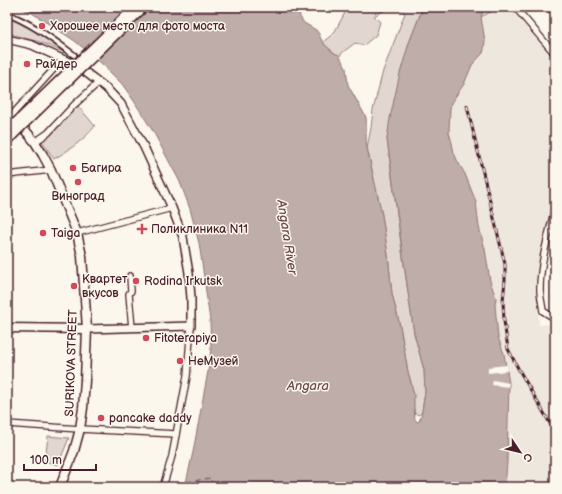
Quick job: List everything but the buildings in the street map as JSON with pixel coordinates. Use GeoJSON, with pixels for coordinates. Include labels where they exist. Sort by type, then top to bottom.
{"type":"FeatureCollection","features":[{"type":"Feature","properties":{"kind":"main road"},"geometry":{"type":"LineString","coordinates":[[7,141],[10,132],[135,7]]}},
{"type":"Feature","properties":{"kind":"main road"},"geometry":{"type":"LineString","coordinates":[[10,132],[144,7]]}},
{"type":"Feature","properties":{"kind":"main road","name":"SURIKOVA STREET"},"geometry":{"type":"LineString","coordinates":[[9,115],[18,122],[35,142],[51,170],[77,233],[82,256],[87,329],[85,380],[80,429],[74,451],[60,487]]}},
{"type":"Feature","properties":{"kind":"main road"},"geometry":{"type":"LineString","coordinates":[[7,328],[87,329]]}},
{"type":"Feature","properties":{"kind":"street"},"geometry":{"type":"LineString","coordinates":[[514,7],[555,54]]}},
{"type":"Feature","properties":{"kind":"street"},"geometry":{"type":"LineString","coordinates":[[7,14],[37,28],[74,55]]}},
{"type":"Feature","properties":{"kind":"street"},"geometry":{"type":"LineString","coordinates":[[7,39],[32,45],[66,60],[99,82],[121,104],[144,147],[172,208],[183,237],[189,273],[191,326],[187,376],[172,456],[163,487]]}},
{"type":"Feature","properties":{"kind":"street"},"geometry":{"type":"LineString","coordinates":[[9,115],[66,60]]}},
{"type":"Feature","properties":{"kind":"street"},"geometry":{"type":"LineString","coordinates":[[35,142],[48,133],[74,105],[99,82]]}},
{"type":"Feature","properties":{"kind":"street"},"geometry":{"type":"LineString","coordinates":[[7,175],[51,170]]}},
{"type":"Feature","properties":{"kind":"street"},"geometry":{"type":"LineString","coordinates":[[77,233],[172,208]]}},
{"type":"Feature","properties":{"kind":"street"},"geometry":{"type":"LineString","coordinates":[[555,208],[546,247],[540,289],[543,311],[555,317]]}},
{"type":"Feature","properties":{"kind":"street"},"geometry":{"type":"LineString","coordinates":[[130,276],[131,291],[129,294],[132,328]]}},
{"type":"Feature","properties":{"kind":"street"},"geometry":{"type":"LineString","coordinates":[[87,329],[191,326]]}},
{"type":"Feature","properties":{"kind":"street"},"geometry":{"type":"LineString","coordinates":[[7,424],[176,434]]}},
{"type":"Feature","properties":{"kind":"shaded area"},"geometry":{"type":"Polygon","coordinates":[[[348,7],[423,7],[409,43],[387,139],[414,333],[424,370],[425,392],[422,412],[419,415],[414,413],[411,382],[392,294],[382,215],[367,148],[373,110],[383,71],[405,13],[401,10],[393,8],[385,10],[374,16],[380,22],[376,35],[364,45],[355,43],[339,57],[323,42],[334,33],[348,7]]]}},
{"type":"Feature","properties":{"kind":"shaded area"},"geometry":{"type":"Polygon","coordinates":[[[484,7],[497,7],[498,8],[481,17],[484,7]]]}},
{"type":"Feature","properties":{"kind":"shaded area"},"geometry":{"type":"Polygon","coordinates":[[[489,7],[512,7],[555,57],[555,192],[537,279],[539,325],[555,324],[555,487],[505,487],[509,383],[507,365],[498,337],[495,305],[496,298],[490,281],[477,212],[465,174],[454,153],[449,132],[451,103],[464,84],[472,65],[483,53],[485,41],[481,17],[489,7]]]}},
{"type":"Feature","properties":{"kind":"shaded area"},"geometry":{"type":"Polygon","coordinates":[[[7,17],[19,21],[34,29],[72,56],[43,43],[7,33],[7,17]]]}},
{"type":"Feature","properties":{"kind":"shaded area"},"geometry":{"type":"Polygon","coordinates":[[[78,106],[95,126],[86,136],[54,159],[42,141],[78,106]]]}},
{"type":"Feature","properties":{"kind":"shaded area"},"geometry":{"type":"Polygon","coordinates":[[[48,436],[69,438],[58,465],[45,461],[48,436]]]}},
{"type":"Feature","properties":{"kind":"water","name":"Angara"},"geometry":{"type":"Polygon","coordinates":[[[18,7],[299,7],[300,17],[304,23],[316,30],[325,45],[334,53],[339,55],[346,68],[348,85],[366,117],[367,148],[382,215],[392,294],[414,395],[415,420],[418,422],[421,417],[425,392],[424,370],[414,333],[387,139],[390,118],[400,73],[409,43],[423,7],[484,7],[481,17],[485,41],[483,53],[472,65],[464,84],[451,103],[449,132],[454,153],[465,174],[476,202],[479,227],[485,249],[490,281],[496,298],[495,305],[498,337],[504,354],[509,383],[505,487],[185,487],[193,452],[211,348],[210,321],[199,243],[190,209],[180,182],[154,133],[122,84],[101,63],[75,41],[32,13],[18,7]]]}},
{"type":"Feature","properties":{"kind":"pier"},"geometry":{"type":"Polygon","coordinates":[[[507,365],[507,371],[488,373],[488,367],[507,365]]]}},
{"type":"Feature","properties":{"kind":"pier"},"geometry":{"type":"Polygon","coordinates":[[[493,380],[509,383],[508,387],[492,385],[493,380]]]}},
{"type":"Feature","properties":{"kind":"ferry route"},"geometry":{"type":"LineString","coordinates":[[187,482],[211,478],[212,487]]}},
{"type":"Feature","properties":{"kind":"tram line"},"geometry":{"type":"LineString","coordinates":[[7,139],[141,7]]}},
{"type":"Feature","properties":{"kind":"railway"},"geometry":{"type":"LineString","coordinates":[[549,11],[555,15]]}},
{"type":"Feature","properties":{"kind":"railway"},"geometry":{"type":"LineString","coordinates":[[467,106],[505,264],[503,301],[508,349],[555,432]]}},
{"type":"Feature","properties":{"kind":"place","name":"Хорошее место для фото моста"},"geometry":{"type":"Point","coordinates":[42,26]}},
{"type":"Feature","properties":{"kind":"place","name":"Райдер"},"geometry":{"type":"Point","coordinates":[27,64]}},
{"type":"Feature","properties":{"kind":"place","name":"Багира"},"geometry":{"type":"Point","coordinates":[73,168]}},
{"type":"Feature","properties":{"kind":"place","name":"Виноград"},"geometry":{"type":"Point","coordinates":[78,182]}},
{"type":"Feature","properties":{"kind":"place","name":"Поликлиника N11"},"geometry":{"type":"Point","coordinates":[142,229]}},
{"type":"Feature","properties":{"kind":"place","name":"Taiga"},"geometry":{"type":"Point","coordinates":[43,233]}},
{"type":"Feature","properties":{"kind":"place","name":"Rodina Irkutsk"},"geometry":{"type":"Point","coordinates":[136,281]}},
{"type":"Feature","properties":{"kind":"place","name":"Квартет вкусов"},"geometry":{"type":"Point","coordinates":[74,286]}},
{"type":"Feature","properties":{"kind":"place","name":"Fitoterapiya"},"geometry":{"type":"Point","coordinates":[146,338]}},
{"type":"Feature","properties":{"kind":"place","name":"НеМузей"},"geometry":{"type":"Point","coordinates":[180,361]}},
{"type":"Feature","properties":{"kind":"place","name":"pancake daddy"},"geometry":{"type":"Point","coordinates":[101,418]}},
{"type":"Feature","properties":{"kind":"water label","name":"Angara River"},"geometry":{"type":"Point","coordinates":[288,237]}}]}
